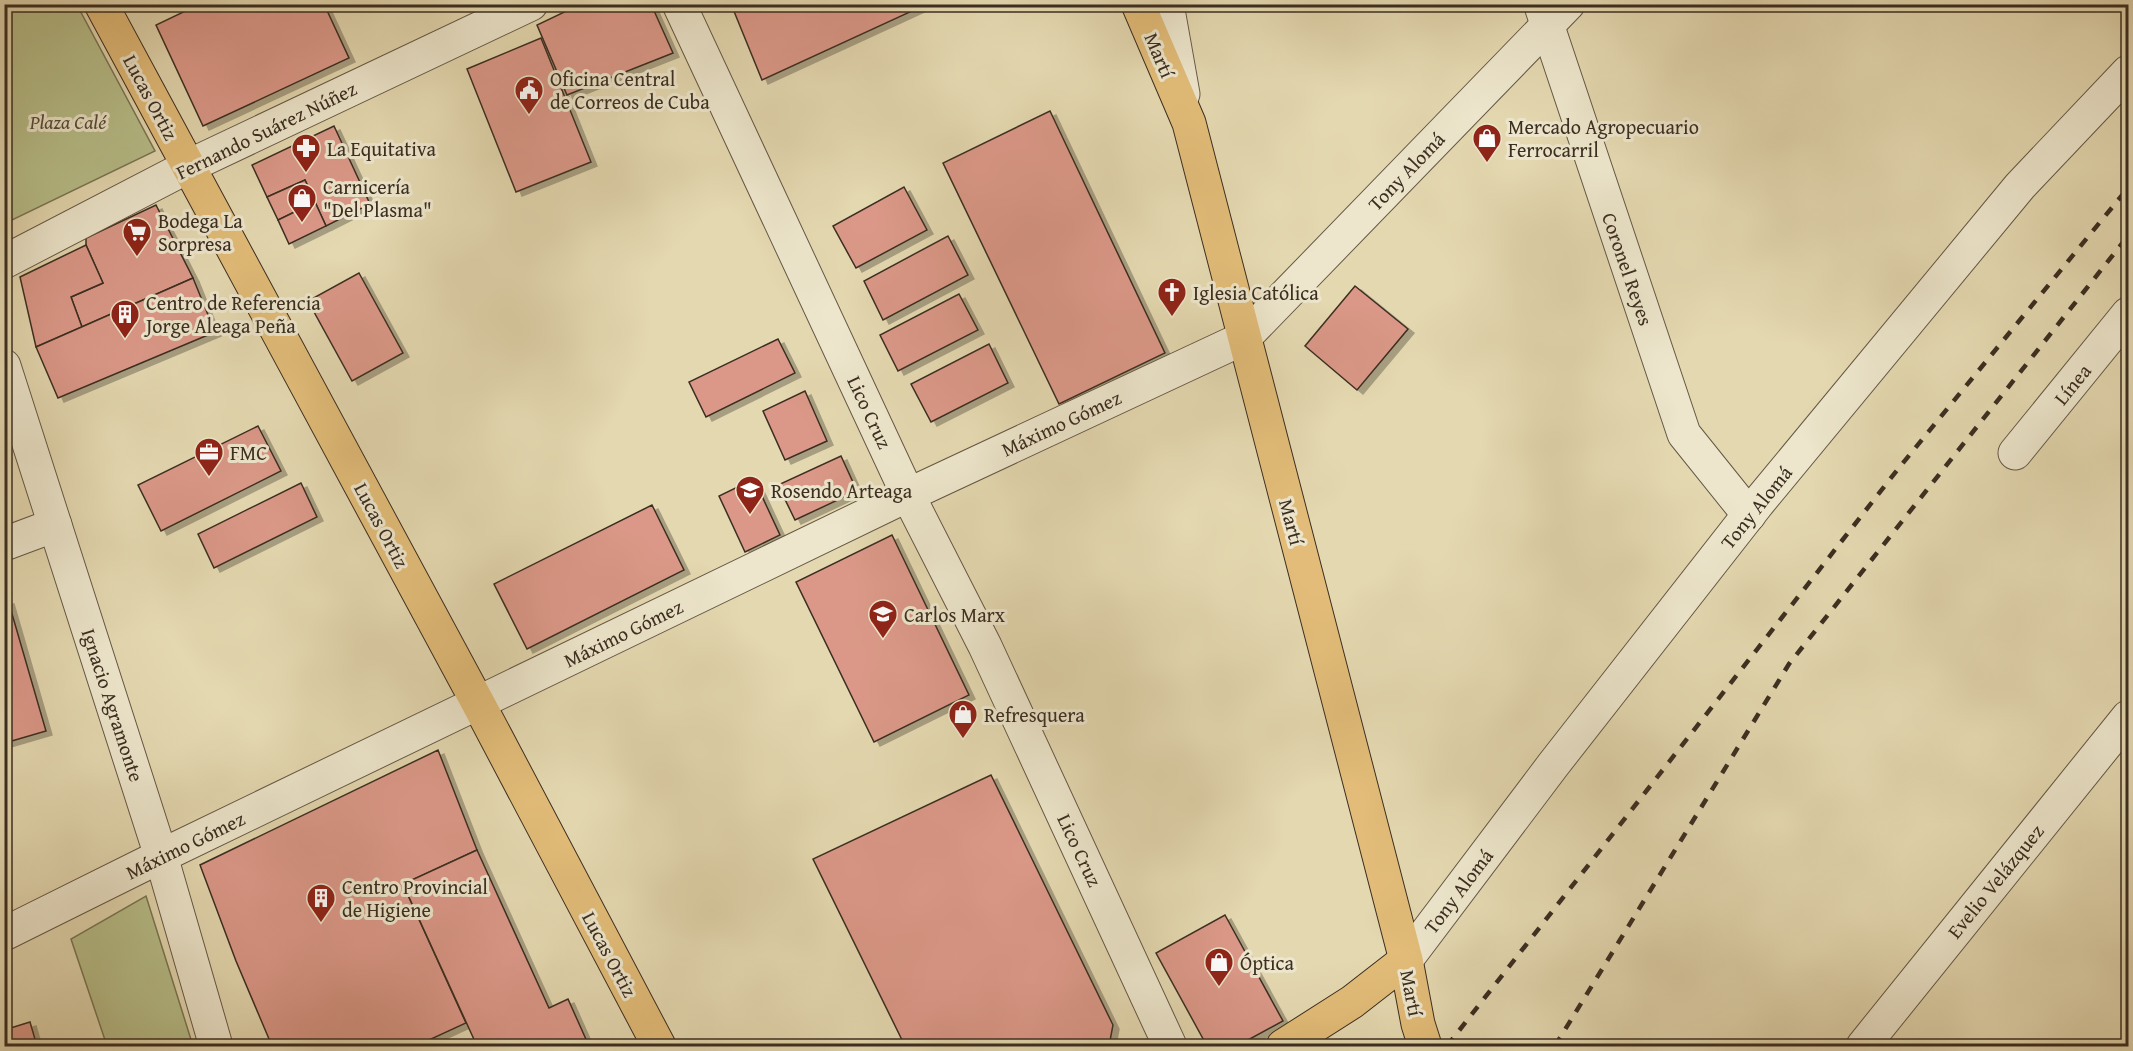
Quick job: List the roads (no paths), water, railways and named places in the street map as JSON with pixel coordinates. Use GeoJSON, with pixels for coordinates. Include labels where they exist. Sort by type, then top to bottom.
{"type":"FeatureCollection","features":[{"type":"Feature","properties":{"kind":"main road","name":"Lucas Ortiz"},"geometry":{"type":"LineString","coordinates":[[101,4],[478,703],[659,1047]]}},
{"type":"Feature","properties":{"kind":"main road","name":"Martí"},"geometry":{"type":"LineString","coordinates":[[1138,4],[1189,123],[1406,960],[1418,1024],[1425,1047]]}},
{"type":"Feature","properties":{"kind":"main road"},"geometry":{"type":"LineString","coordinates":[[1283,1047],[1352,1002],[1406,960]]}},
{"type":"Feature","properties":{"kind":"street","name":"Fernando Suárez Núñez"},"geometry":{"type":"LineString","coordinates":[[4,262],[189,166],[531,4]]}},
{"type":"Feature","properties":{"kind":"street","name":"Lico Cruz"},"geometry":{"type":"LineString","coordinates":[[679,4],[908,495],[985,646],[1170,1047]]}},
{"type":"Feature","properties":{"kind":"street"},"geometry":{"type":"LineString","coordinates":[[1167,4],[1189,123]]}},
{"type":"Feature","properties":{"kind":"street","name":"Tony Alomá"},"geometry":{"type":"LineString","coordinates":[[1244,338],[1552,12]]}},
{"type":"Feature","properties":{"kind":"street","name":"Coronel Reyes"},"geometry":{"type":"LineString","coordinates":[[1552,12],[1684,434],[1749,515]]}},
{"type":"Feature","properties":{"kind":"street","name":"Tony Alomá"},"geometry":{"type":"LineString","coordinates":[[1406,960],[1553,765],[1749,515],[2020,186],[2128,72]]}},
{"type":"Feature","properties":{"kind":"street","name":"Línea"},"geometry":{"type":"LineString","coordinates":[[2015,453],[2128,314]]}},
{"type":"Feature","properties":{"kind":"street","name":"Máximo Gómez"},"geometry":{"type":"LineString","coordinates":[[4,934],[908,495],[1244,338]]}},
{"type":"Feature","properties":{"kind":"street","name":"Ignacio Agramonte"},"geometry":{"type":"LineString","coordinates":[[4,366],[161,856],[216,1047]]}},
{"type":"Feature","properties":{"kind":"street"},"geometry":{"type":"LineString","coordinates":[[4,544],[55,525]]}},
{"type":"Feature","properties":{"kind":"street","name":"Evelio Velázquez"},"geometry":{"type":"LineString","coordinates":[[1863,1047],[2128,717]]}},
{"type":"Feature","properties":{"kind":"railway"},"geometry":{"type":"LineString","coordinates":[[1447,1046],[1898,469],[2128,188]]}},
{"type":"Feature","properties":{"kind":"railway"},"geometry":{"type":"LineString","coordinates":[[1555,1046],[1789,664],[2128,236]]}},
{"type":"Feature","properties":{"kind":"place","name":"Oficina Central de Correos de Cuba"},"geometry":{"type":"Point","coordinates":[529,116]}},
{"type":"Feature","properties":{"kind":"place","name":"Mercado Agropecuario Ferrocarril"},"geometry":{"type":"Point","coordinates":[1487,164]}},
{"type":"Feature","properties":{"kind":"place","name":"La Equitativa"},"geometry":{"type":"Point","coordinates":[306,174]}},
{"type":"Feature","properties":{"kind":"place","name":"Carnicería \"Del Plasma\""},"geometry":{"type":"Point","coordinates":[302,224]}},
{"type":"Feature","properties":{"kind":"place","name":"Bodega La Sorpresa"},"geometry":{"type":"Point","coordinates":[137,258]}},
{"type":"Feature","properties":{"kind":"place","name":"Iglesia Católica"},"geometry":{"type":"Point","coordinates":[1172,318]}},
{"type":"Feature","properties":{"kind":"place","name":"Centro de Referencia Jorge Aleaga Peña"},"geometry":{"type":"Point","coordinates":[125,340]}},
{"type":"Feature","properties":{"kind":"place","name":"FMC"},"geometry":{"type":"Point","coordinates":[209,478]}},
{"type":"Feature","properties":{"kind":"place","name":"Rosendo Arteaga"},"geometry":{"type":"Point","coordinates":[750,516]}},
{"type":"Feature","properties":{"kind":"place","name":"Carlos Marx"},"geometry":{"type":"Point","coordinates":[883,640]}},
{"type":"Feature","properties":{"kind":"place","name":"Refresquera"},"geometry":{"type":"Point","coordinates":[963,740]}},
{"type":"Feature","properties":{"kind":"place","name":"Centro Provincial de Higiene"},"geometry":{"type":"Point","coordinates":[321,924]}},
{"type":"Feature","properties":{"kind":"place","name":"Óptica"},"geometry":{"type":"Point","coordinates":[1219,988]}},
{"type":"Feature","properties":{"kind":"park label","name":"Plaza Calé"},"geometry":{"type":"Point","coordinates":[68,121]}}]}
